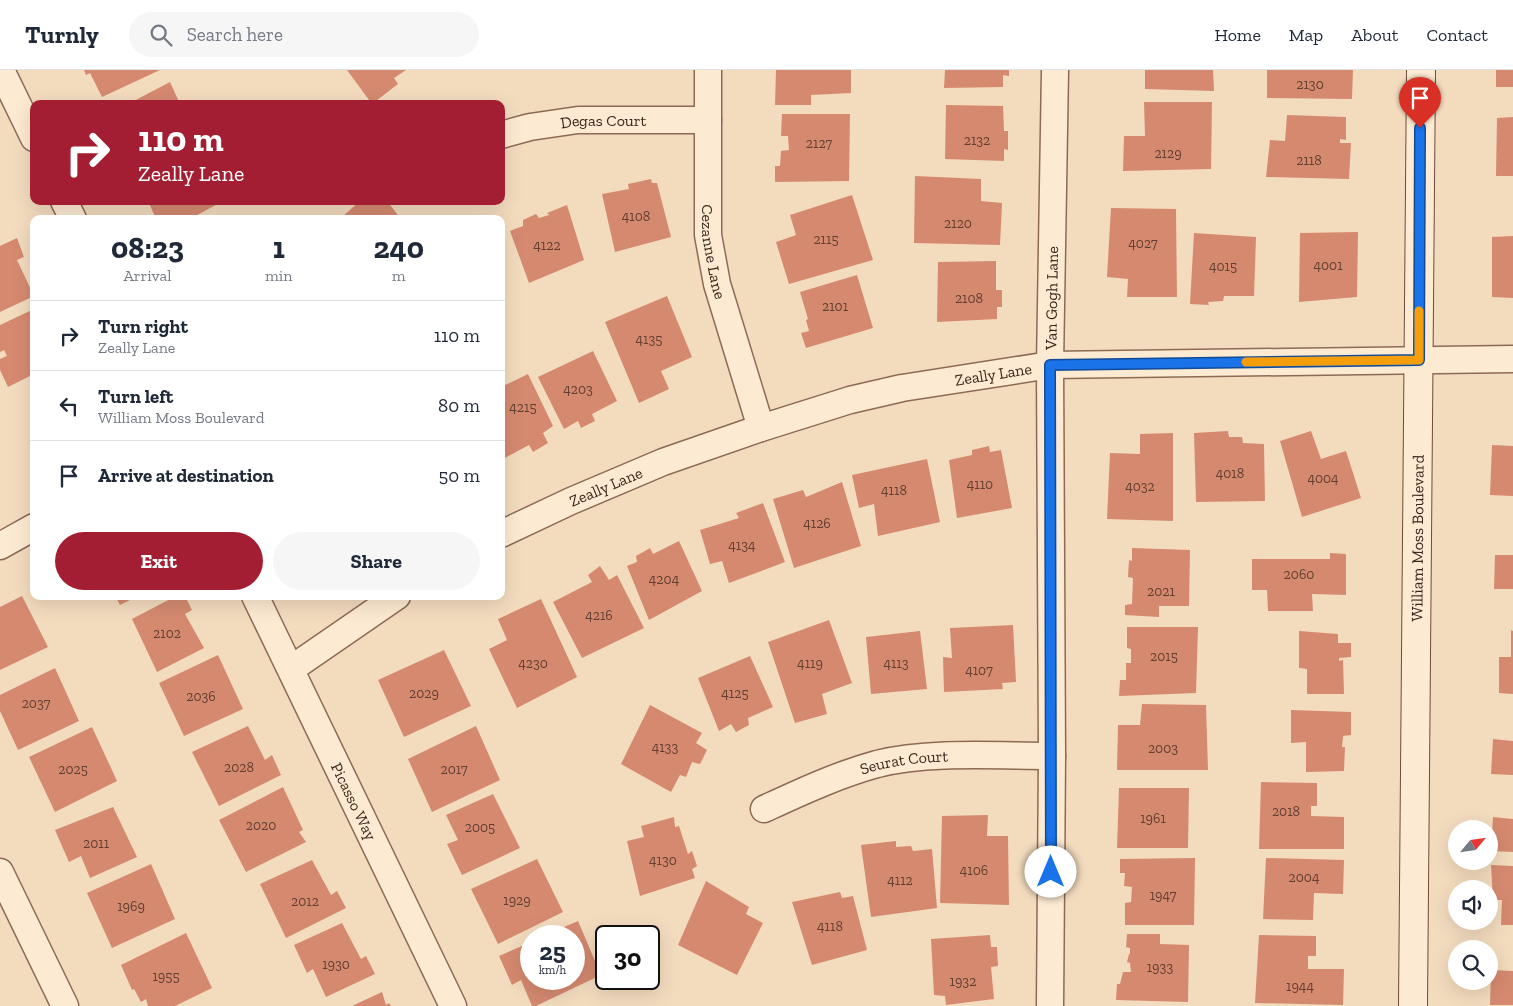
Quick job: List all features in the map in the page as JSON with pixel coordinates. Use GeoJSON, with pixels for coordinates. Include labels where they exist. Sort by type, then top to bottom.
{"type":"FeatureCollection","features":[{"type":"Feature","properties":{"kind":"street"},"geometry":{"type":"LineString","coordinates":[[1,70],[30,130]]}},
{"type":"Feature","properties":{"kind":"street","name":"Cezanne Lane"},"geometry":{"type":"LineString","coordinates":[[708,70],[708,235],[717,284],[761,428]]}},
{"type":"Feature","properties":{"kind":"street","name":"Van Gogh Lane"},"geometry":{"type":"LineString","coordinates":[[1050,1006],[1052,756],[1050,365],[1055,70]]}},
{"type":"Feature","properties":{"kind":"street","name":"William Moss Boulevard"},"geometry":{"type":"LineString","coordinates":[[1413,1006],[1421,70]]}},
{"type":"Feature","properties":{"kind":"street","name":"Degas Court"},"geometry":{"type":"LineString","coordinates":[[505,134],[530,127],[578,120],[708,120]]}},
{"type":"Feature","properties":{"kind":"street","name":"Zeally Lane"},"geometry":{"type":"LineString","coordinates":[[505,532],[571,501],[663,462],[850,400],[902,388],[1050,365],[1513,360]]}},
{"type":"Feature","properties":{"kind":"street"},"geometry":{"type":"LineString","coordinates":[[0,546],[30,529]]}},
{"type":"Feature","properties":{"kind":"street","name":"Picasso Way"},"geometry":{"type":"LineString","coordinates":[[257,600],[453,1006]]}},
{"type":"Feature","properties":{"kind":"street"},"geometry":{"type":"LineString","coordinates":[[291,669],[391,600]]}},
{"type":"Feature","properties":{"kind":"street","name":"Seurat Court"},"geometry":{"type":"LineString","coordinates":[[764,810],[827,780],[879,764],[932,756],[1052,756]]}},
{"type":"Feature","properties":{"kind":"street"},"geometry":{"type":"LineString","coordinates":[[0,872],[65,1006]]}},
{"type":"Feature","properties":{"kind":"building"},"geometry":{"type":"Polygon","coordinates":[[[84,70],[160,70],[102,97],[90,73],[86,75],[84,70]]]}},
{"type":"Feature","properties":{"kind":"building"},"geometry":{"type":"Polygon","coordinates":[[[347,70],[406,70],[394,78],[398,84],[377,100],[369,100],[347,70]]]}},
{"type":"Feature","properties":{"kind":"building"},"geometry":{"type":"Polygon","coordinates":[[[776,70],[851,70],[851,93],[811,95],[811,105],[775,105],[776,70]]]}},
{"type":"Feature","properties":{"kind":"building"},"geometry":{"type":"Polygon","coordinates":[[[945,70],[1009,70],[1009,76],[1003,75],[1003,87],[944,88],[945,70]]]}},
{"type":"Feature","properties":{"kind":"building"},"geometry":{"type":"Polygon","coordinates":[[[1145,70],[1213,70],[1214,91],[1145,89],[1145,70]]]}},
{"type":"Feature","properties":{"kind":"building"},"geometry":{"type":"Polygon","coordinates":[[[1267,70],[1353,70],[1352,99],[1267,98],[1267,70]]]}},
{"type":"Feature","properties":{"kind":"building"},"geometry":{"type":"Polygon","coordinates":[[[1496,70],[1513,70],[1513,87],[1496,87],[1496,70]]]}},
{"type":"Feature","properties":{"kind":"building"},"geometry":{"type":"Polygon","coordinates":[[[170,82],[178,100],[136,100],[170,82]]]}},
{"type":"Feature","properties":{"kind":"building"},"geometry":{"type":"Polygon","coordinates":[[[1144,102],[1212,102],[1211,169],[1123,171],[1124,136],[1145,136],[1144,102]]]}},
{"type":"Feature","properties":{"kind":"building"},"geometry":{"type":"Polygon","coordinates":[[[946,105],[1003,106],[1004,131],[1008,131],[1008,150],[1004,149],[1004,161],[945,159],[946,105]]]}},
{"type":"Feature","properties":{"kind":"building"},"geometry":{"type":"Polygon","coordinates":[[[782,114],[850,114],[849,181],[775,182],[775,166],[780,166],[781,151],[789,150],[788,136],[781,136],[782,114]]]}},
{"type":"Feature","properties":{"kind":"building"},"geometry":{"type":"Polygon","coordinates":[[[1287,115],[1346,117],[1346,140],[1340,139],[1340,143],[1351,143],[1349,179],[1266,177],[1270,140],[1285,141],[1287,115]]]}},
{"type":"Feature","properties":{"kind":"building"},"geometry":{"type":"Polygon","coordinates":[[[1513,117],[1513,176],[1496,176],[1497,118],[1513,117]]]}},
{"type":"Feature","properties":{"kind":"building"},"geometry":{"type":"Polygon","coordinates":[[[915,176],[981,179],[981,201],[1002,203],[1000,245],[914,243],[915,176]]]}},
{"type":"Feature","properties":{"kind":"building"},"geometry":{"type":"Polygon","coordinates":[[[651,179],[652,183],[657,183],[671,237],[615,252],[602,194],[629,189],[628,184],[651,179]]]}},
{"type":"Feature","properties":{"kind":"building"},"geometry":{"type":"Polygon","coordinates":[[[852,195],[873,260],[789,284],[776,242],[796,235],[790,215],[852,195]]]}},
{"type":"Feature","properties":{"kind":"building"},"geometry":{"type":"Polygon","coordinates":[[[150,205],[216,205],[197,215],[154,215],[150,205]]]}},
{"type":"Feature","properties":{"kind":"building"},"geometry":{"type":"Polygon","coordinates":[[[355,205],[390,205],[398,215],[344,215],[355,205]]]}},
{"type":"Feature","properties":{"kind":"building"},"geometry":{"type":"Polygon","coordinates":[[[567,205],[584,260],[529,283],[510,231],[523,226],[523,220],[536,214],[539,218],[567,205]]]}},
{"type":"Feature","properties":{"kind":"building"},"geometry":{"type":"Polygon","coordinates":[[[1111,208],[1176,209],[1177,297],[1127,297],[1128,279],[1107,277],[1111,208]]]}},
{"type":"Feature","properties":{"kind":"building"},"geometry":{"type":"Polygon","coordinates":[[[1358,232],[1357,297],[1299,302],[1300,233],[1358,232]]]}},
{"type":"Feature","properties":{"kind":"building"},"geometry":{"type":"Polygon","coordinates":[[[1194,233],[1256,237],[1254,296],[1224,296],[1223,301],[1208,302],[1209,305],[1190,304],[1194,233]]]}},
{"type":"Feature","properties":{"kind":"building"},"geometry":{"type":"Polygon","coordinates":[[[1513,236],[1513,298],[1492,297],[1492,237],[1513,236]]]}},
{"type":"Feature","properties":{"kind":"building"},"geometry":{"type":"Polygon","coordinates":[[[17,238],[24,257],[17,260],[30,288],[30,298],[0,312],[0,246],[17,238]]]}},
{"type":"Feature","properties":{"kind":"building"},"geometry":{"type":"Polygon","coordinates":[[[996,261],[996,290],[1002,290],[1002,307],[997,307],[997,319],[937,322],[938,262],[996,261]]]}},
{"type":"Feature","properties":{"kind":"building"},"geometry":{"type":"Polygon","coordinates":[[[857,275],[873,328],[806,348],[801,333],[809,331],[806,320],[808,319],[800,292],[857,275]]]}},
{"type":"Feature","properties":{"kind":"building"},"geometry":{"type":"Polygon","coordinates":[[[667,296],[692,357],[661,371],[669,389],[639,403],[605,322],[667,296]]]}},
{"type":"Feature","properties":{"kind":"building"},"geometry":{"type":"Polygon","coordinates":[[[30,311],[30,376],[8,387],[0,370],[0,359],[7,356],[4,350],[0,352],[0,325],[30,311]]]}},
{"type":"Feature","properties":{"kind":"building"},"geometry":{"type":"Polygon","coordinates":[[[593,351],[617,401],[592,414],[595,421],[581,428],[578,421],[564,429],[538,377],[593,351]]]}},
{"type":"Feature","properties":{"kind":"building"},"geometry":{"type":"Polygon","coordinates":[[[528,374],[553,426],[543,433],[548,443],[533,452],[529,445],[505,458],[505,385],[528,374]]]}},
{"type":"Feature","properties":{"kind":"building"},"geometry":{"type":"Polygon","coordinates":[[[1228,431],[1229,437],[1242,437],[1243,443],[1264,444],[1265,501],[1196,502],[1194,433],[1228,431]]]}},
{"type":"Feature","properties":{"kind":"building"},"geometry":{"type":"Polygon","coordinates":[[[1311,431],[1321,459],[1346,451],[1361,498],[1302,517],[1280,441],[1311,431]]]}},
{"type":"Feature","properties":{"kind":"building"},"geometry":{"type":"Polygon","coordinates":[[[1173,433],[1173,521],[1107,519],[1110,453],[1140,454],[1140,434],[1173,433]]]}},
{"type":"Feature","properties":{"kind":"building"},"geometry":{"type":"Polygon","coordinates":[[[1492,445],[1513,446],[1513,496],[1490,495],[1492,445]]]}},
{"type":"Feature","properties":{"kind":"building"},"geometry":{"type":"Polygon","coordinates":[[[989,446],[990,452],[1001,450],[1012,508],[957,518],[949,460],[972,455],[972,450],[989,446]]]}},
{"type":"Feature","properties":{"kind":"building"},"geometry":{"type":"Polygon","coordinates":[[[927,459],[940,522],[878,536],[874,504],[859,508],[852,475],[927,459]]]}},
{"type":"Feature","properties":{"kind":"building"},"geometry":{"type":"Polygon","coordinates":[[[842,482],[861,546],[794,568],[773,499],[803,490],[806,497],[842,482]]]}},
{"type":"Feature","properties":{"kind":"building"},"geometry":{"type":"Polygon","coordinates":[[[763,503],[785,562],[729,583],[722,561],[710,564],[700,530],[739,518],[736,513],[763,503]]]}},
{"type":"Feature","properties":{"kind":"building"},"geometry":{"type":"Polygon","coordinates":[[[679,541],[702,591],[649,620],[627,566],[637,562],[636,556],[650,548],[653,554],[679,541]]]}},
{"type":"Feature","properties":{"kind":"building"},"geometry":{"type":"Polygon","coordinates":[[[1132,548],[1190,550],[1189,606],[1159,606],[1159,617],[1125,615],[1125,605],[1132,604],[1133,578],[1128,577],[1129,560],[1132,561],[1132,548]]]}},
{"type":"Feature","properties":{"kind":"building"},"geometry":{"type":"Polygon","coordinates":[[[1330,553],[1346,554],[1346,595],[1312,594],[1313,611],[1268,611],[1267,590],[1252,590],[1252,559],[1330,559],[1330,553]]]}},
{"type":"Feature","properties":{"kind":"building"},"geometry":{"type":"Polygon","coordinates":[[[1495,555],[1513,555],[1513,589],[1494,589],[1495,555]]]}},
{"type":"Feature","properties":{"kind":"building"},"geometry":{"type":"Polygon","coordinates":[[[600,566],[609,580],[617,575],[644,628],[582,658],[553,602],[592,582],[588,575],[600,566]]]}},
{"type":"Feature","properties":{"kind":"building"},"geometry":{"type":"Polygon","coordinates":[[[22,596],[48,647],[0,670],[0,607],[22,596]]]}},
{"type":"Feature","properties":{"kind":"building"},"geometry":{"type":"Polygon","coordinates":[[[541,599],[577,677],[517,708],[489,649],[507,640],[498,619],[541,599]]]}},
{"type":"Feature","properties":{"kind":"building"},"geometry":{"type":"Polygon","coordinates":[[[117,600],[130,600],[120,605],[117,600]]]}},
{"type":"Feature","properties":{"kind":"building"},"geometry":{"type":"Polygon","coordinates":[[[168,600],[187,600],[192,610],[185,614],[204,648],[157,672],[132,619],[168,600]]]}},
{"type":"Feature","properties":{"kind":"building"},"geometry":{"type":"Polygon","coordinates":[[[829,620],[852,683],[822,694],[827,714],[795,723],[768,642],[829,620]]]}},
{"type":"Feature","properties":{"kind":"building"},"geometry":{"type":"Polygon","coordinates":[[[1013,625],[1016,682],[1002,683],[1003,689],[944,692],[943,657],[952,658],[950,628],[1013,625]]]}},
{"type":"Feature","properties":{"kind":"building"},"geometry":{"type":"Polygon","coordinates":[[[1127,627],[1198,627],[1196,693],[1119,696],[1120,680],[1126,680],[1126,663],[1131,663],[1131,649],[1127,648],[1127,627]]]}},
{"type":"Feature","properties":{"kind":"building"},"geometry":{"type":"Polygon","coordinates":[[[1511,630],[1513,631],[1513,694],[1499,693],[1499,657],[1511,657],[1511,630]]]}},
{"type":"Feature","properties":{"kind":"building"},"geometry":{"type":"Polygon","coordinates":[[[920,631],[927,689],[871,694],[866,637],[920,631]]]}},
{"type":"Feature","properties":{"kind":"building"},"geometry":{"type":"Polygon","coordinates":[[[1299,631],[1338,634],[1338,643],[1351,643],[1351,657],[1339,658],[1339,661],[1343,660],[1344,694],[1307,694],[1307,669],[1299,668],[1299,631]]]}},
{"type":"Feature","properties":{"kind":"building"},"geometry":{"type":"Polygon","coordinates":[[[444,650],[471,706],[404,737],[378,680],[444,650]]]}},
{"type":"Feature","properties":{"kind":"building"},"geometry":{"type":"Polygon","coordinates":[[[218,655],[243,709],[184,736],[159,683],[218,655]]]}},
{"type":"Feature","properties":{"kind":"building"},"geometry":{"type":"Polygon","coordinates":[[[750,656],[773,707],[748,718],[749,725],[736,732],[731,724],[719,731],[698,678],[750,656]]]}},
{"type":"Feature","properties":{"kind":"building"},"geometry":{"type":"Polygon","coordinates":[[[55,668],[79,721],[18,750],[0,711],[0,695],[55,668]]]}},
{"type":"Feature","properties":{"kind":"building"},"geometry":{"type":"Polygon","coordinates":[[[1142,704],[1206,705],[1208,770],[1117,770],[1118,725],[1140,725],[1142,704]]]}},
{"type":"Feature","properties":{"kind":"building"},"geometry":{"type":"Polygon","coordinates":[[[650,705],[702,733],[696,743],[707,750],[700,764],[692,762],[686,777],[680,775],[671,792],[621,764],[650,705]]]}},
{"type":"Feature","properties":{"kind":"building"},"geometry":{"type":"Polygon","coordinates":[[[1291,710],[1351,712],[1351,735],[1343,736],[1342,747],[1345,747],[1344,771],[1306,772],[1306,742],[1291,743],[1291,710]]]}},
{"type":"Feature","properties":{"kind":"building"},"geometry":{"type":"Polygon","coordinates":[[[248,726],[265,760],[272,755],[281,775],[219,806],[192,752],[248,726]]]}},
{"type":"Feature","properties":{"kind":"building"},"geometry":{"type":"Polygon","coordinates":[[[476,726],[500,780],[432,812],[408,759],[476,726]]]}},
{"type":"Feature","properties":{"kind":"building"},"geometry":{"type":"Polygon","coordinates":[[[92,727],[117,781],[55,812],[29,757],[92,727]]]}},
{"type":"Feature","properties":{"kind":"building"},"geometry":{"type":"Polygon","coordinates":[[[1493,739],[1513,741],[1513,775],[1491,774],[1493,739]]]}},
{"type":"Feature","properties":{"kind":"building"},"geometry":{"type":"Polygon","coordinates":[[[1261,782],[1317,783],[1317,806],[1311,806],[1311,816],[1344,817],[1344,849],[1259,849],[1261,782]]]}},
{"type":"Feature","properties":{"kind":"building"},"geometry":{"type":"Polygon","coordinates":[[[283,787],[303,830],[299,832],[306,842],[246,872],[219,820],[283,787]]]}},
{"type":"Feature","properties":{"kind":"building"},"geometry":{"type":"Polygon","coordinates":[[[1119,788],[1189,788],[1188,848],[1117,848],[1119,788]]]}},
{"type":"Feature","properties":{"kind":"building"},"geometry":{"type":"Polygon","coordinates":[[[493,794],[520,848],[462,875],[447,844],[458,840],[446,815],[493,794]]]}},
{"type":"Feature","properties":{"kind":"building"},"geometry":{"type":"Polygon","coordinates":[[[113,807],[137,857],[90,878],[81,856],[69,862],[55,830],[113,807]]]}},
{"type":"Feature","properties":{"kind":"building"},"geometry":{"type":"Polygon","coordinates":[[[988,815],[987,836],[1008,836],[1009,905],[940,903],[942,816],[988,815]]]}},
{"type":"Feature","properties":{"kind":"building"},"geometry":{"type":"Polygon","coordinates":[[[674,817],[675,827],[679,826],[688,854],[692,851],[697,866],[692,869],[695,878],[640,896],[627,841],[644,837],[641,826],[674,817]]]}},
{"type":"Feature","properties":{"kind":"building"},"geometry":{"type":"Polygon","coordinates":[[[1493,817],[1513,819],[1513,852],[1498,851],[1498,820],[1493,820],[1493,817]]]}},
{"type":"Feature","properties":{"kind":"building"},"geometry":{"type":"Polygon","coordinates":[[[896,841],[896,847],[911,846],[913,851],[932,849],[937,908],[871,917],[861,845],[896,841]]]}},
{"type":"Feature","properties":{"kind":"building"},"geometry":{"type":"Polygon","coordinates":[[[1195,858],[1194,925],[1125,925],[1125,903],[1131,902],[1132,887],[1124,886],[1125,873],[1120,873],[1120,859],[1195,858]]]}},
{"type":"Feature","properties":{"kind":"building"},"geometry":{"type":"Polygon","coordinates":[[[1266,858],[1344,860],[1343,894],[1314,893],[1313,920],[1263,919],[1266,858]]]}},
{"type":"Feature","properties":{"kind":"building"},"geometry":{"type":"Polygon","coordinates":[[[537,859],[563,912],[537,925],[520,925],[520,933],[498,944],[471,889],[537,859]]]}},
{"type":"Feature","properties":{"kind":"building"},"geometry":{"type":"Polygon","coordinates":[[[312,860],[331,895],[337,891],[346,908],[286,938],[260,884],[312,860]]]}},
{"type":"Feature","properties":{"kind":"building"},"geometry":{"type":"Polygon","coordinates":[[[151,864],[175,919],[112,948],[87,893],[151,864]]]}},
{"type":"Feature","properties":{"kind":"building"},"geometry":{"type":"Polygon","coordinates":[[[1498,865],[1513,866],[1513,925],[1501,925],[1502,900],[1498,900],[1498,880],[1492,880],[1491,870],[1498,870],[1498,865]]]}},
{"type":"Feature","properties":{"kind":"building"},"geometry":{"type":"Polygon","coordinates":[[[706,881],[749,907],[746,914],[763,923],[737,975],[678,945],[706,881]]]}},
{"type":"Feature","properties":{"kind":"building"},"geometry":{"type":"Polygon","coordinates":[[[840,892],[842,898],[853,896],[867,950],[812,965],[792,902],[840,892]]]}},
{"type":"Feature","properties":{"kind":"building"},"geometry":{"type":"Polygon","coordinates":[[[578,921],[580,925],[569,925],[578,921]]]}},
{"type":"Feature","properties":{"kind":"building"},"geometry":{"type":"Polygon","coordinates":[[[342,923],[361,959],[366,956],[375,974],[326,997],[313,969],[307,973],[294,945],[342,923]]]}},
{"type":"Feature","properties":{"kind":"building"},"geometry":{"type":"Polygon","coordinates":[[[186,933],[212,988],[175,1006],[148,1006],[146,999],[141,1002],[134,989],[132,990],[121,965],[186,933]]]}},
{"type":"Feature","properties":{"kind":"building"},"geometry":{"type":"Polygon","coordinates":[[[1127,934],[1160,934],[1160,944],[1189,945],[1188,1002],[1116,1000],[1117,984],[1120,984],[1123,972],[1131,972],[1130,963],[1127,962],[1130,948],[1126,947],[1127,934]]]}},
{"type":"Feature","properties":{"kind":"building"},"geometry":{"type":"Polygon","coordinates":[[[990,935],[991,947],[997,947],[998,966],[991,967],[994,999],[946,1005],[945,996],[934,995],[931,939],[990,935]]]}},
{"type":"Feature","properties":{"kind":"building"},"geometry":{"type":"Polygon","coordinates":[[[1259,935],[1316,936],[1316,956],[1308,956],[1308,969],[1344,969],[1343,1005],[1255,1003],[1259,935]]]}},
{"type":"Feature","properties":{"kind":"building"},"geometry":{"type":"Polygon","coordinates":[[[585,937],[595,961],[595,978],[585,983],[585,937]]]}},
{"type":"Feature","properties":{"kind":"building"},"geometry":{"type":"Polygon","coordinates":[[[520,947],[520,981],[512,985],[499,956],[520,947]]]}},
{"type":"Feature","properties":{"kind":"building"},"geometry":{"type":"Polygon","coordinates":[[[1498,970],[1513,971],[1513,1005],[1490,1005],[1490,990],[1498,990],[1498,970]]]}},
{"type":"Feature","properties":{"kind":"building"},"geometry":{"type":"Polygon","coordinates":[[[525,990],[570,990],[536,1006],[532,1006],[525,990]]]}},
{"type":"Feature","properties":{"kind":"building"},"geometry":{"type":"Polygon","coordinates":[[[382,992],[386,1005],[389,1003],[391,1006],[352,1006],[382,992]]]}},
{"type":"Feature","properties":{"kind":"slow traffic"},"geometry":{"type":"LineString","coordinates":[[1246,362],[1419,360],[1419,311]]}},
{"type":"Feature","properties":{"kind":"route"},"geometry":{"type":"LineString","coordinates":[[1051,872],[1050,365],[1419,360],[1420,128]]}}]}
